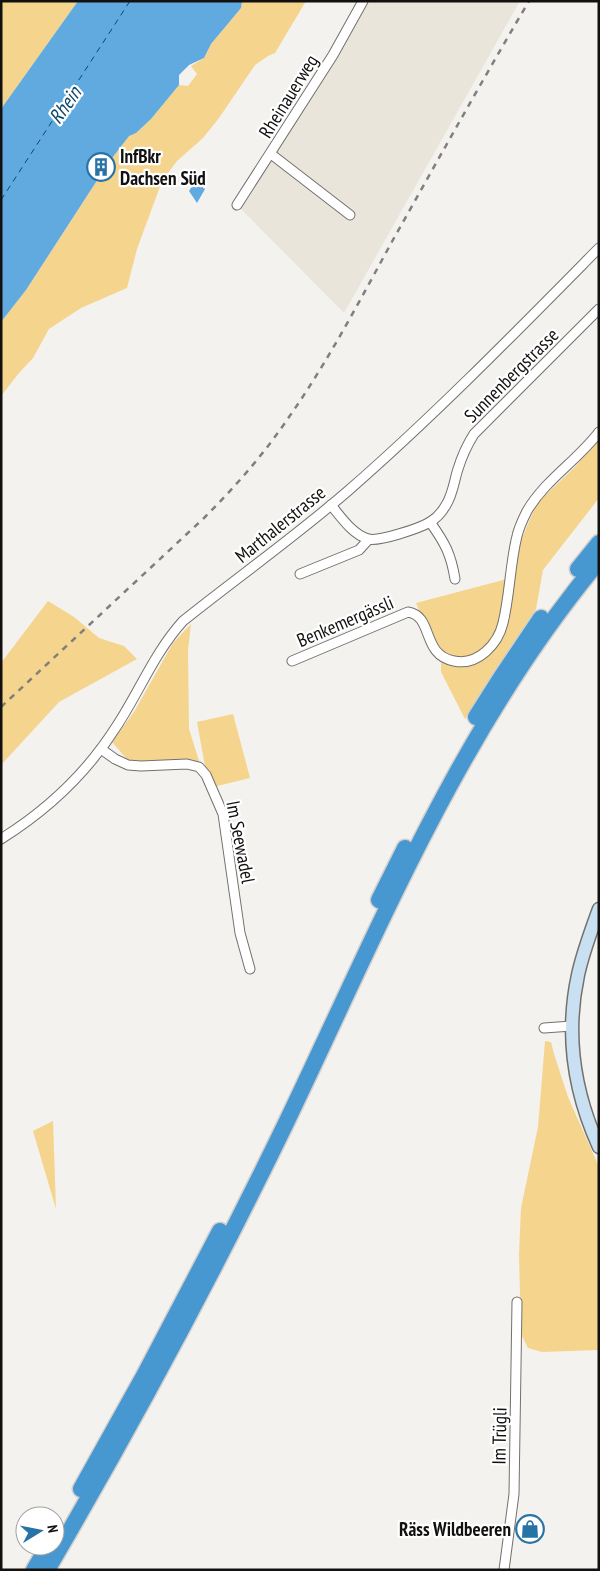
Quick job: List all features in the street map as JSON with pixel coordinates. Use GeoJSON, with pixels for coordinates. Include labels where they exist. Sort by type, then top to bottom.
{"type":"FeatureCollection","features":[{"type":"Feature","properties":{"kind":"highway"},"geometry":{"type":"LineString","coordinates":[[65,1516],[130,1401],[227,1217],[391,876],[445,772],[476,718],[523,644],[560,592],[599,544]]}},
{"type":"Feature","properties":{"kind":"highway"},"geometry":{"type":"LineString","coordinates":[[47,1570],[118,1446],[212,1272],[286,1123],[396,890],[445,795],[485,724],[519,670],[564,605],[599,561]]}},
{"type":"Feature","properties":{"kind":"highway"},"geometry":{"type":"LineString","coordinates":[[34,1570],[42,1556]]}},
{"type":"Feature","properties":{"kind":"street","name":"Rheinauerweg"},"geometry":{"type":"LineString","coordinates":[[237,205],[333,55],[363,1]]}},
{"type":"Feature","properties":{"kind":"street"},"geometry":{"type":"LineString","coordinates":[[270,154],[350,214]]}},
{"type":"Feature","properties":{"kind":"street","name":"Marthalerstrasse"},"geometry":{"type":"LineString","coordinates":[[1,839],[46,807],[73,783],[101,749],[118,724],[158,654],[183,621],[331,505],[410,433],[599,248]]}},
{"type":"Feature","properties":{"kind":"street","name":"Sunnenbergstrasse"},"geometry":{"type":"LineString","coordinates":[[300,574],[359,550],[369,539],[380,540],[430,522],[440,515],[452,492],[466,446],[474,434],[599,309]]}},
{"type":"Feature","properties":{"kind":"street","name":"Benkemergässli"},"geometry":{"type":"LineString","coordinates":[[292,661],[408,612],[418,615],[422,620],[434,649],[440,655],[454,661],[471,660],[478,657],[491,646],[503,623],[517,536],[527,512],[542,491],[579,455],[599,432]]}},
{"type":"Feature","properties":{"kind":"street"},"geometry":{"type":"LineString","coordinates":[[331,505],[352,528],[360,535],[369,539]]}},
{"type":"Feature","properties":{"kind":"street"},"geometry":{"type":"LineString","coordinates":[[430,522],[448,551],[455,580]]}},
{"type":"Feature","properties":{"kind":"street","name":"Im Seewadel"},"geometry":{"type":"LineString","coordinates":[[101,749],[115,760],[128,765],[187,764],[199,767],[206,775],[223,814],[240,933],[250,968]]}},
{"type":"Feature","properties":{"kind":"street"},"geometry":{"type":"LineString","coordinates":[[599,909],[578,976],[572,1026],[573,1057],[578,1087],[590,1128],[599,1147]]}},
{"type":"Feature","properties":{"kind":"street"},"geometry":{"type":"LineString","coordinates":[[544,1028],[572,1026]]}},
{"type":"Feature","properties":{"kind":"street","name":"Im Trügli"},"geometry":{"type":"LineString","coordinates":[[504,1570],[514,1494],[517,1302]]}},
{"type":"Feature","properties":{"kind":"shaded area"},"geometry":{"type":"Polygon","coordinates":[[[1,1],[78,1],[1,109],[1,1]]]}},
{"type":"Feature","properties":{"kind":"shaded area"},"geometry":{"type":"Polygon","coordinates":[[[242,1],[306,1],[275,53],[255,65],[203,138],[177,161],[162,181],[137,249],[127,288],[81,308],[49,329],[33,358],[1,396],[1,322],[26,290],[109,162],[129,135],[136,133],[151,119],[179,85],[188,86],[197,74],[191,66],[204,58],[211,44],[241,8],[242,1]]]}},
{"type":"Feature","properties":{"kind":"shaded area"},"geometry":{"type":"Polygon","coordinates":[[[363,1],[520,1],[344,313],[237,205],[363,1]]]}},
{"type":"Feature","properties":{"kind":"shaded area"},"geometry":{"type":"Polygon","coordinates":[[[599,437],[599,498],[543,570],[536,609],[465,719],[441,672],[441,661],[416,603],[515,577],[518,547],[537,503],[575,467],[599,437]]]}},
{"type":"Feature","properties":{"kind":"shaded area"},"geometry":{"type":"Polygon","coordinates":[[[48,601],[74,617],[99,638],[124,646],[137,659],[59,702],[1,765],[1,663],[48,601]]]}},
{"type":"Feature","properties":{"kind":"shaded area"},"geometry":{"type":"Polygon","coordinates":[[[191,624],[188,650],[189,729],[199,761],[196,764],[141,765],[126,758],[112,742],[134,712],[173,643],[191,624]]]}},
{"type":"Feature","properties":{"kind":"shaded area"},"geometry":{"type":"Polygon","coordinates":[[[233,714],[250,778],[209,788],[197,722],[233,714]]]}},
{"type":"Feature","properties":{"kind":"shaded area"},"geometry":{"type":"Polygon","coordinates":[[[545,1041],[551,1042],[568,1097],[599,1167],[599,1350],[542,1352],[528,1348],[521,1334],[519,1255],[521,1208],[538,1127],[545,1041]]]}},
{"type":"Feature","properties":{"kind":"shaded area"},"geometry":{"type":"Polygon","coordinates":[[[53,1121],[56,1209],[33,1131],[53,1121]]]}},
{"type":"Feature","properties":{"kind":"water","name":"Rhein"},"geometry":{"type":"Polygon","coordinates":[[[78,1],[242,2],[241,8],[211,44],[204,58],[189,65],[179,75],[179,85],[151,119],[136,133],[129,136],[109,162],[26,290],[1,322],[1,109],[78,1]]]}},
{"type":"Feature","properties":{"kind":"water"},"geometry":{"type":"Polygon","coordinates":[[[195,182],[205,189],[197,203],[189,191],[195,182]]]}},
{"type":"Feature","properties":{"kind":"ferry route"},"geometry":{"type":"LineString","coordinates":[[1,200],[130,1]]}},
{"type":"Feature","properties":{"kind":"railway"},"geometry":{"type":"LineString","coordinates":[[1,707],[204,518],[270,444],[304,395],[331,351],[529,1]]}},
{"type":"Feature","properties":{"kind":"place","name":"InfBkr Dachsen Süd"},"geometry":{"type":"Point","coordinates":[101,167]}},
{"type":"Feature","properties":{"kind":"place","name":"Räss Wildbeeren"},"geometry":{"type":"Point","coordinates":[530,1529]}}]}
